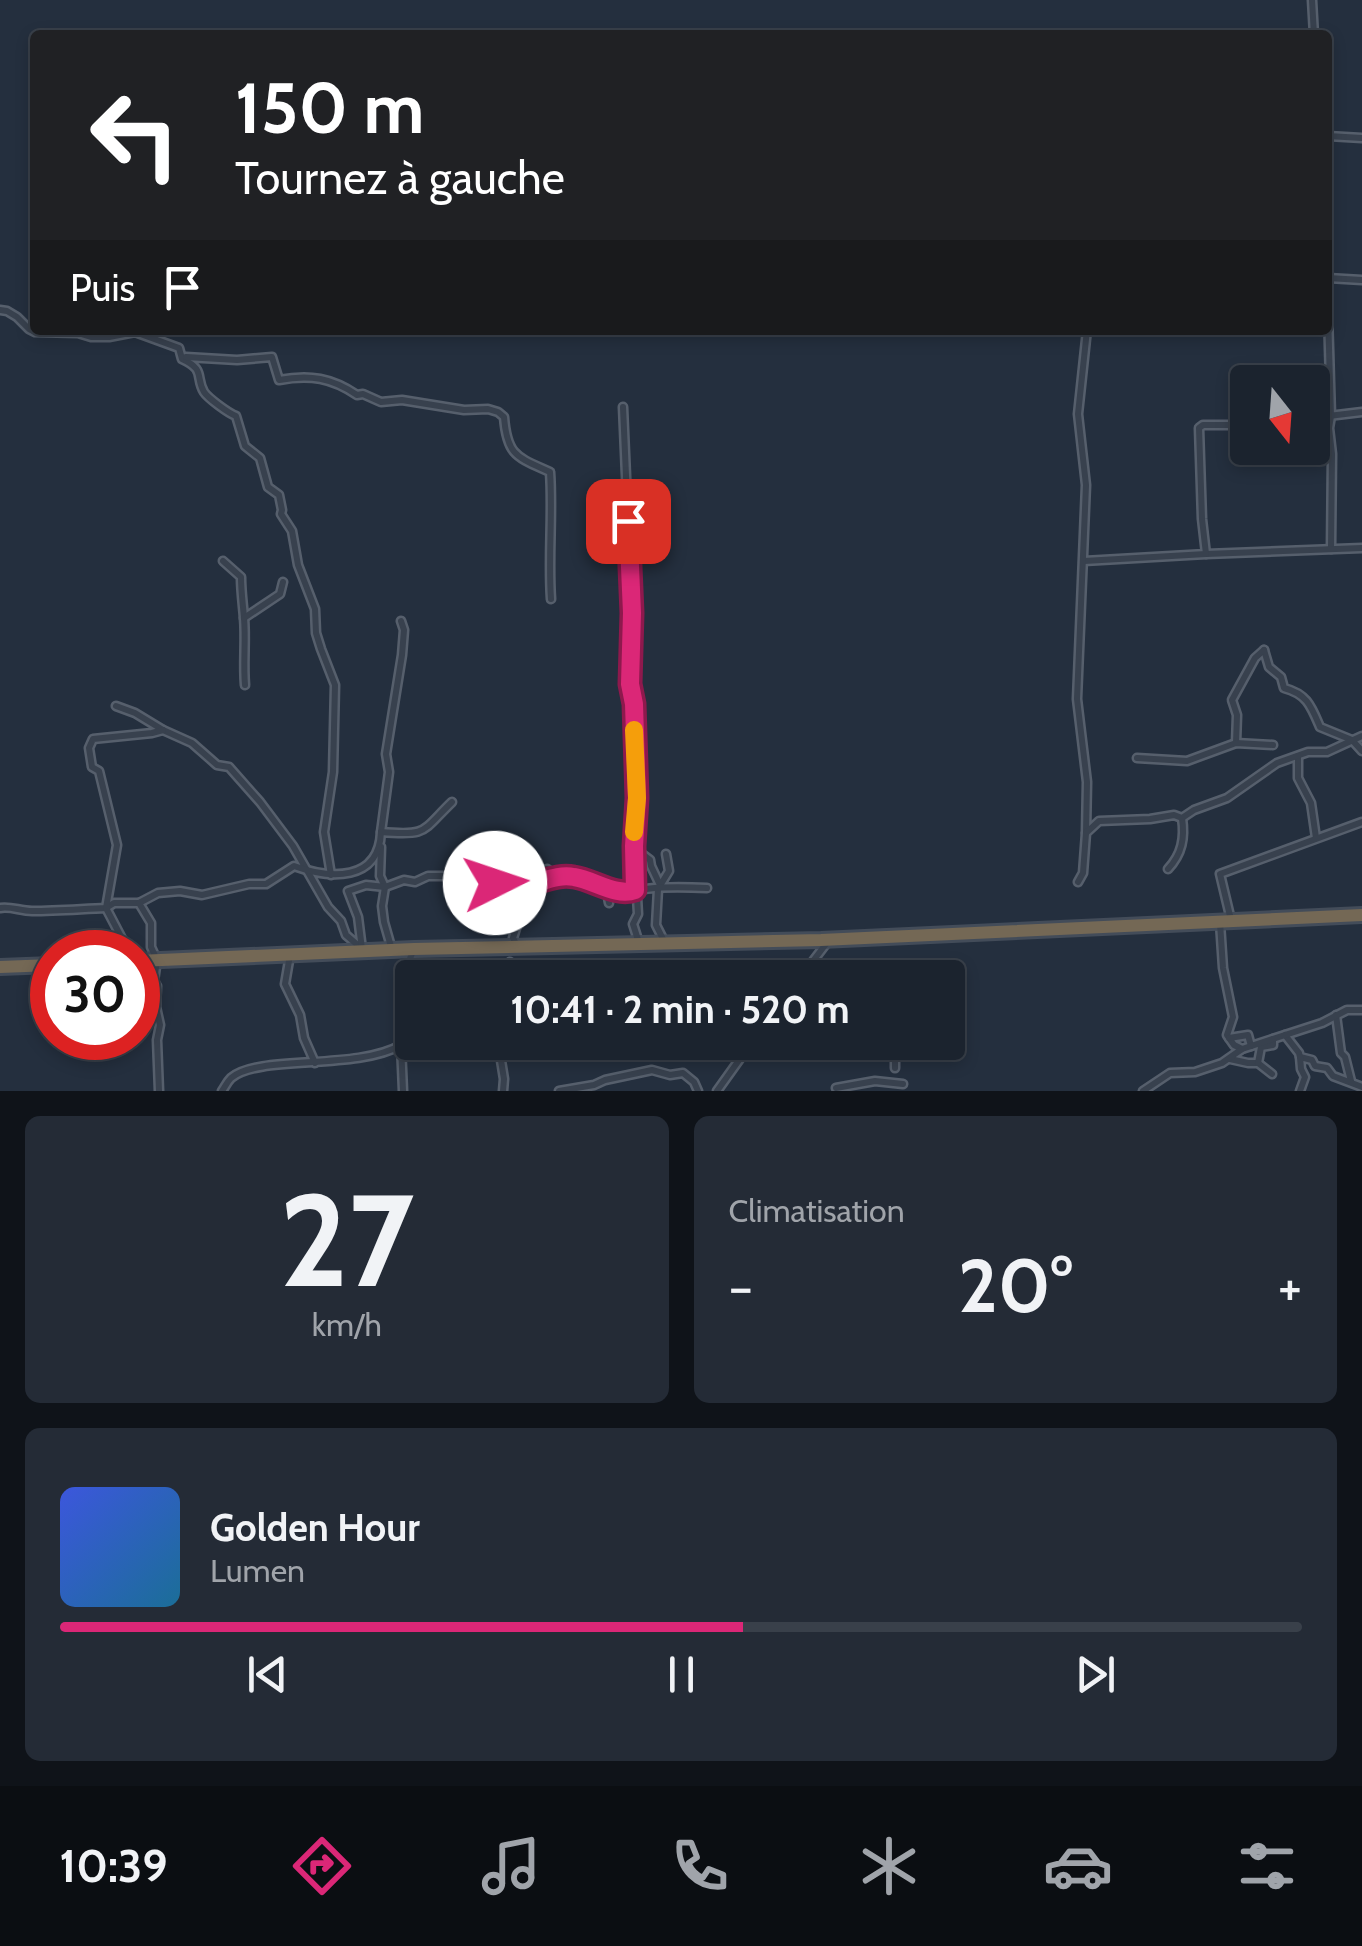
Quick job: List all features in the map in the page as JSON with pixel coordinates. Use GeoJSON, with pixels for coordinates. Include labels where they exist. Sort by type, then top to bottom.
{"type":"FeatureCollection","features":[{"type":"Feature","properties":{"kind":"highway"},"geometry":{"type":"LineString","coordinates":[[160,960],[367,950],[830,939],[1362,915]]}},
{"type":"Feature","properties":{"kind":"highway"},"geometry":{"type":"LineString","coordinates":[[0,968],[30,966]]}},
{"type":"Feature","properties":{"kind":"street"},"geometry":{"type":"LineString","coordinates":[[1312,0],[1314,30]]}},
{"type":"Feature","properties":{"kind":"street"},"geometry":{"type":"LineString","coordinates":[[1332,136],[1362,138]]}},
{"type":"Feature","properties":{"kind":"street"},"geometry":{"type":"LineString","coordinates":[[1332,278],[1362,280]]}},
{"type":"Feature","properties":{"kind":"street"},"geometry":{"type":"LineString","coordinates":[[0,310],[8,310],[30,328]]}},
{"type":"Feature","properties":{"kind":"street"},"geometry":{"type":"LineString","coordinates":[[82,335],[119,335]]}},
{"type":"Feature","properties":{"kind":"street"},"geometry":{"type":"LineString","coordinates":[[144,335],[178,348],[181,356],[200,373],[204,392],[236,416],[244,446],[260,458],[268,487],[279,495],[280,514],[292,532],[298,566],[315,609],[316,633],[335,685],[333,772],[324,832],[331,875]]}},
{"type":"Feature","properties":{"kind":"street"},"geometry":{"type":"LineString","coordinates":[[1078,882],[1086,834],[1087,782],[1077,699],[1086,474],[1078,414],[1086,335]]}},
{"type":"Feature","properties":{"kind":"street"},"geometry":{"type":"LineString","coordinates":[[1329,335],[1331,549]]}},
{"type":"Feature","properties":{"kind":"street"},"geometry":{"type":"LineString","coordinates":[[181,356],[237,360],[272,357],[279,380],[312,377],[380,402],[402,400],[498,412],[504,417],[512,450],[550,472],[551,599]]}},
{"type":"Feature","properties":{"kind":"street"},"geometry":{"type":"LineString","coordinates":[[623,407],[637,798],[634,848],[638,914],[634,924],[639,944]]}},
{"type":"Feature","properties":{"kind":"street"},"geometry":{"type":"LineString","coordinates":[[1331,416],[1362,412]]}},
{"type":"Feature","properties":{"kind":"street"},"geometry":{"type":"LineString","coordinates":[[1206,554],[1199,428],[1230,425]]}},
{"type":"Feature","properties":{"kind":"street"},"geometry":{"type":"LineString","coordinates":[[1084,561],[1362,548]]}},
{"type":"Feature","properties":{"kind":"street"},"geometry":{"type":"LineString","coordinates":[[223,561],[241,577],[245,685]]}},
{"type":"Feature","properties":{"kind":"street"},"geometry":{"type":"LineString","coordinates":[[244,618],[280,594],[284,582]]}},
{"type":"Feature","properties":{"kind":"street"},"geometry":{"type":"LineString","coordinates":[[392,950],[384,922],[385,887],[380,876],[389,772],[386,754],[403,642],[401,621]]}},
{"type":"Feature","properties":{"kind":"street"},"geometry":{"type":"LineString","coordinates":[[1236,743],[1237,716],[1232,700],[1255,658],[1264,650],[1269,667],[1281,677],[1284,688],[1299,692],[1314,711],[1320,727],[1352,740],[1362,750]]}},
{"type":"Feature","properties":{"kind":"street"},"geometry":{"type":"LineString","coordinates":[[116,706],[192,742],[217,765],[229,768],[294,846],[346,935],[367,950]]}},
{"type":"Feature","properties":{"kind":"street"},"geometry":{"type":"LineString","coordinates":[[118,930],[106,908],[118,845],[89,748],[92,739],[163,730]]}},
{"type":"Feature","properties":{"kind":"street"},"geometry":{"type":"LineString","coordinates":[[1182,818],[1227,798],[1278,762],[1308,752],[1327,752],[1362,736]]}},
{"type":"Feature","properties":{"kind":"street"},"geometry":{"type":"LineString","coordinates":[[1137,758],[1187,761],[1236,743],[1273,744]]}},
{"type":"Feature","properties":{"kind":"street"},"geometry":{"type":"LineString","coordinates":[[1298,756],[1298,778],[1311,802],[1316,838]]}},
{"type":"Feature","properties":{"kind":"street"},"geometry":{"type":"LineString","coordinates":[[382,832],[413,835],[426,830],[452,802]]}},
{"type":"Feature","properties":{"kind":"street"},"geometry":{"type":"LineString","coordinates":[[1086,834],[1100,821],[1174,814],[1182,818]]}},
{"type":"Feature","properties":{"kind":"street"},"geometry":{"type":"LineString","coordinates":[[1168,869],[1180,854],[1182,818]]}},
{"type":"Feature","properties":{"kind":"street"},"geometry":{"type":"LineString","coordinates":[[1242,1049],[1227,1036],[1233,1017],[1222,968],[1226,921],[1220,874],[1362,822]]}},
{"type":"Feature","properties":{"kind":"street"},"geometry":{"type":"LineString","coordinates":[[0,908],[106,908],[114,903],[138,903],[158,893],[202,895],[248,884],[266,884],[294,866],[331,875],[350,874],[362,868],[381,846]]}},
{"type":"Feature","properties":{"kind":"street"},"geometry":{"type":"LineString","coordinates":[[634,848],[650,860],[661,885]]}},
{"type":"Feature","properties":{"kind":"street"},"geometry":{"type":"LineString","coordinates":[[666,854],[669,872],[661,885],[656,925],[666,943]]}},
{"type":"Feature","properties":{"kind":"street"},"geometry":{"type":"LineString","coordinates":[[367,950],[348,891],[366,884],[385,887],[404,880],[415,882],[428,876],[444,876],[508,886],[573,876],[628,892],[661,885],[707,888]]}},
{"type":"Feature","properties":{"kind":"street"},"geometry":{"type":"LineString","coordinates":[[517,946],[512,938],[518,922],[516,911],[526,885]]}},
{"type":"Feature","properties":{"kind":"street"},"geometry":{"type":"LineString","coordinates":[[602,886],[609,902]]}},
{"type":"Feature","properties":{"kind":"street"},"geometry":{"type":"LineString","coordinates":[[138,903],[151,923],[151,930]]}},
{"type":"Feature","properties":{"kind":"street"},"geometry":{"type":"LineString","coordinates":[[814,960],[830,939]]}},
{"type":"Feature","properties":{"kind":"street"},"geometry":{"type":"LineString","coordinates":[[410,960],[414,949]]}},
{"type":"Feature","properties":{"kind":"street"},"geometry":{"type":"LineString","coordinates":[[290,954],[286,984],[315,1063]]}},
{"type":"Feature","properties":{"kind":"street"},"geometry":{"type":"LineString","coordinates":[[1143,1091],[1170,1073],[1195,1072],[1242,1049],[1322,1023],[1347,1010],[1362,1010]]}},
{"type":"Feature","properties":{"kind":"street"},"geometry":{"type":"LineString","coordinates":[[1327,1068],[1341,1056],[1336,1016]]}},
{"type":"Feature","properties":{"kind":"street"},"geometry":{"type":"LineString","coordinates":[[1229,1038],[1248,1035],[1251,1046]]}},
{"type":"Feature","properties":{"kind":"street"},"geometry":{"type":"LineString","coordinates":[[1284,1035],[1300,1053],[1305,1077],[1300,1091]]}},
{"type":"Feature","properties":{"kind":"street"},"geometry":{"type":"LineString","coordinates":[[1258,1063],[1262,1048],[1272,1046],[1273,1039]]}},
{"type":"Feature","properties":{"kind":"street"},"geometry":{"type":"LineString","coordinates":[[222,1091],[234,1076],[266,1066],[362,1059],[395,1048]]}},
{"type":"Feature","properties":{"kind":"street"},"geometry":{"type":"LineString","coordinates":[[1341,1053],[1358,1085]]}},
{"type":"Feature","properties":{"kind":"street"},"geometry":{"type":"LineString","coordinates":[[1300,1057],[1358,1085]]}},
{"type":"Feature","properties":{"kind":"street"},"geometry":{"type":"LineString","coordinates":[[1229,1058],[1258,1063],[1272,1074]]}},
{"type":"Feature","properties":{"kind":"street"},"geometry":{"type":"LineString","coordinates":[[157,1060],[158,1091]]}},
{"type":"Feature","properties":{"kind":"street"},"geometry":{"type":"LineString","coordinates":[[401,1060],[403,1091]]}},
{"type":"Feature","properties":{"kind":"street"},"geometry":{"type":"LineString","coordinates":[[501,1060],[504,1091]]}},
{"type":"Feature","properties":{"kind":"street"},"geometry":{"type":"LineString","coordinates":[[717,1091],[739,1060]]}},
{"type":"Feature","properties":{"kind":"street"},"geometry":{"type":"LineString","coordinates":[[895,1060],[895,1068]]}},
{"type":"Feature","properties":{"kind":"street"},"geometry":{"type":"LineString","coordinates":[[559,1091],[652,1070],[670,1075],[683,1073],[698,1091]]}},
{"type":"Feature","properties":{"kind":"street"},"geometry":{"type":"LineString","coordinates":[[836,1088],[875,1081],[903,1084]]}},
{"type":"Feature","properties":{"kind":"street"},"geometry":{"type":"LineString","coordinates":[[1346,1090],[1358,1085]]}},
{"type":"Feature","properties":{"kind":"slow traffic"},"geometry":{"type":"LineString","coordinates":[[634,730],[634,832]]}},
{"type":"Feature","properties":{"kind":"route"},"geometry":{"type":"LineString","coordinates":[[495,883],[526,885],[556,876],[573,876],[620,892],[635,890],[637,798],[630,684],[628,521]]}}]}
